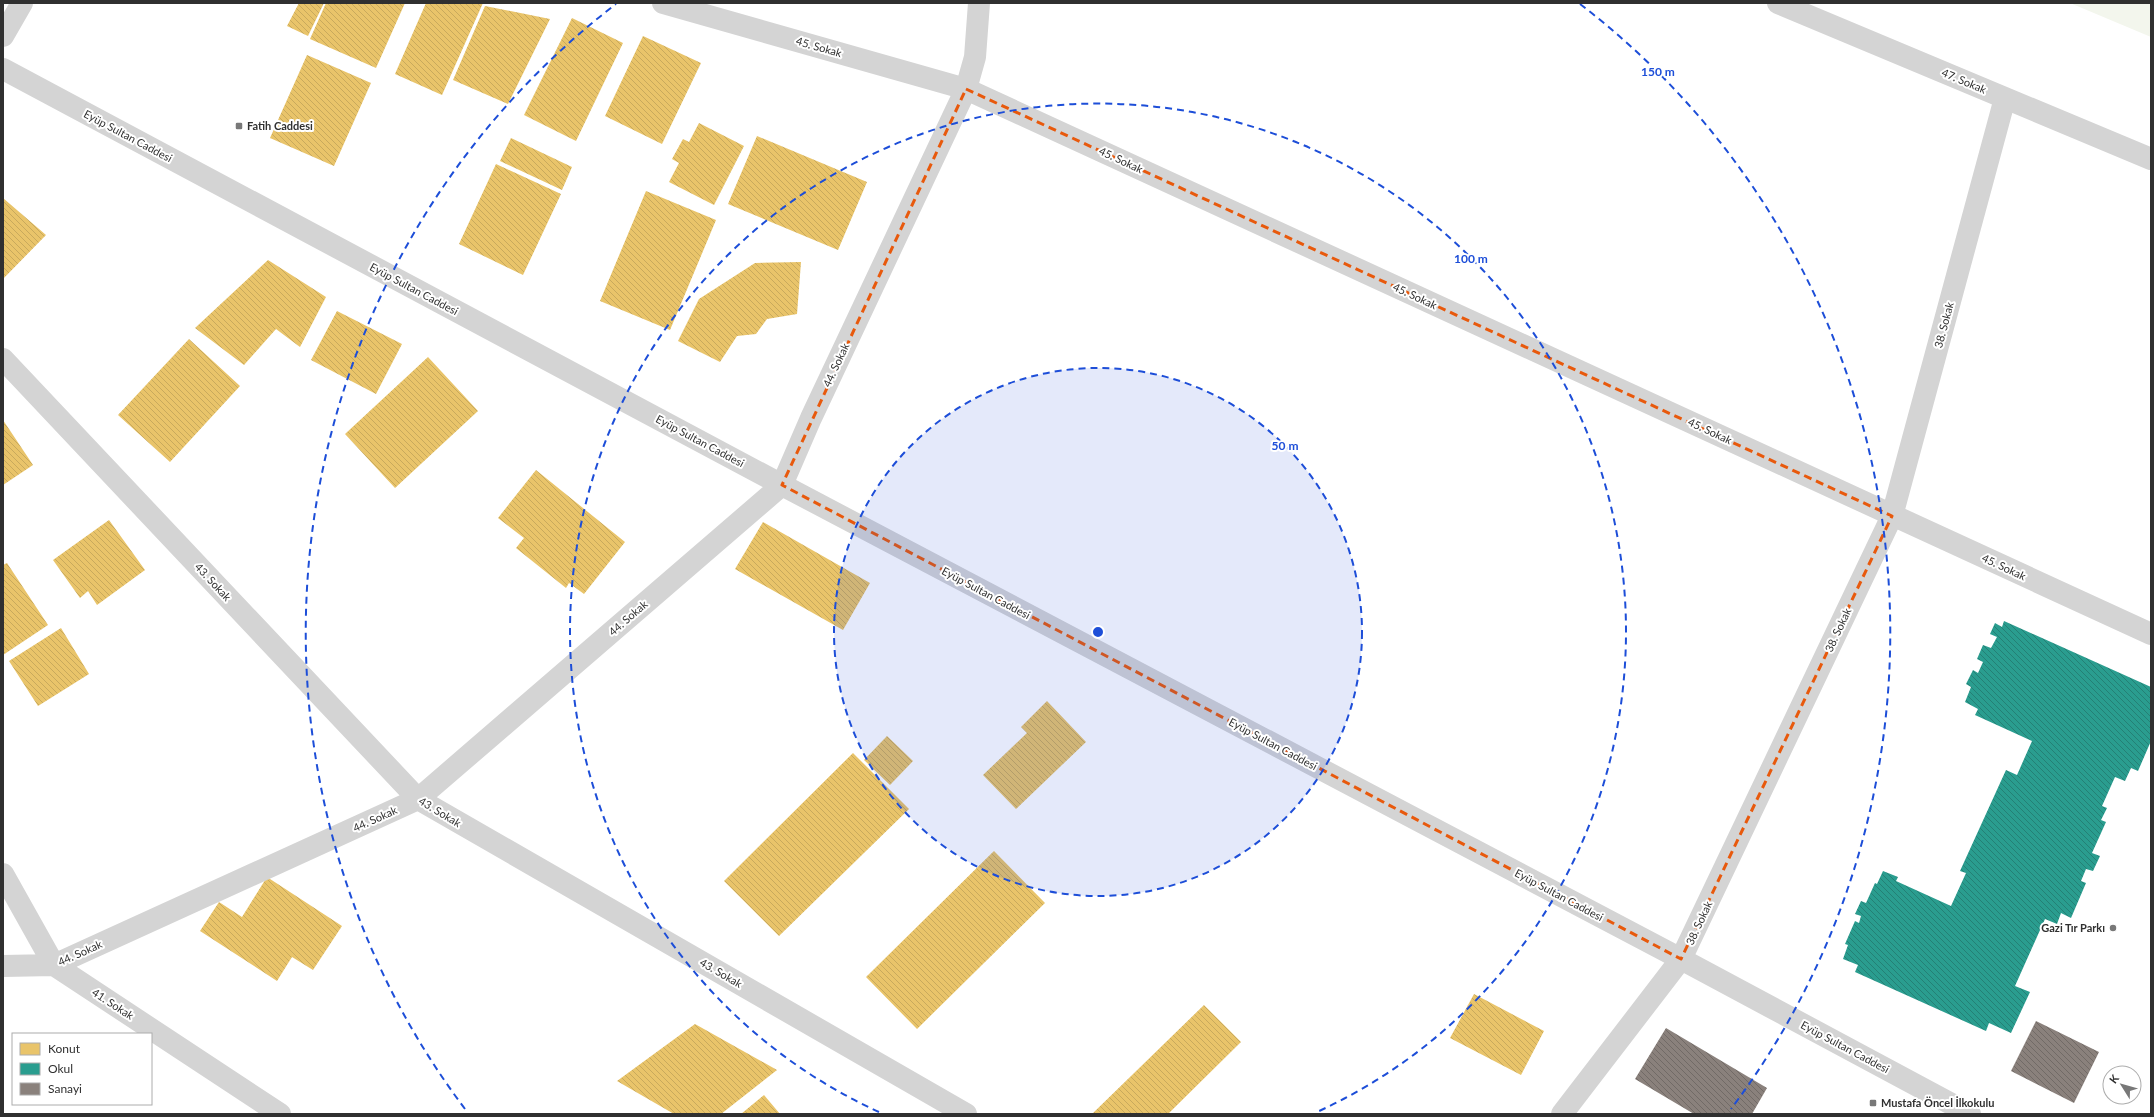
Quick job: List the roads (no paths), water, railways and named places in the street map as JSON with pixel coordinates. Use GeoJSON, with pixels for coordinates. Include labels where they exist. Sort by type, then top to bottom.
{"type":"FeatureCollection","features":[{"type":"Feature","properties":{"kind":"street"},"geometry":{"type":"LineString","coordinates":[[3,36],[22,3]]}},
{"type":"Feature","properties":{"kind":"street","name":"45. Sokak"},"geometry":{"type":"LineString","coordinates":[[663,3],[966,88],[1892,516],[2151,634]]}},
{"type":"Feature","properties":{"kind":"street","name":"44. Sokak"},"geometry":{"type":"LineString","coordinates":[[3,966],[54,965],[418,800],[782,485],[811,418],[966,88],[975,57],[979,3]]}},
{"type":"Feature","properties":{"kind":"street","name":"47. Sokak"},"geometry":{"type":"LineString","coordinates":[[1778,3],[2151,159]]}},
{"type":"Feature","properties":{"kind":"street","name":"Eyüp Sultan Caddesi"},"geometry":{"type":"LineString","coordinates":[[3,70],[782,485],[1681,959],[1970,1114]]}},
{"type":"Feature","properties":{"kind":"street","name":"38. Sokak"},"geometry":{"type":"LineString","coordinates":[[1562,1114],[1681,959],[1892,516],[2005,98]]}},
{"type":"Feature","properties":{"kind":"street","name":"43. Sokak"},"geometry":{"type":"LineString","coordinates":[[3,359],[418,800],[966,1114]]}},
{"type":"Feature","properties":{"kind":"street","name":"41. Sokak"},"geometry":{"type":"LineString","coordinates":[[3,874],[54,965],[280,1114]]}},
{"type":"Feature","properties":{"kind":"place","name":"Fatih Caddesi"},"geometry":{"type":"Point","coordinates":[239,126]}},
{"type":"Feature","properties":{"kind":"place","name":"Gazi Tır Parkı"},"geometry":{"type":"Point","coordinates":[2113,928]}},
{"type":"Feature","properties":{"kind":"place","name":"Mustafa Öncel İlkokulu"},"geometry":{"type":"Point","coordinates":[1873,1103]}}]}
